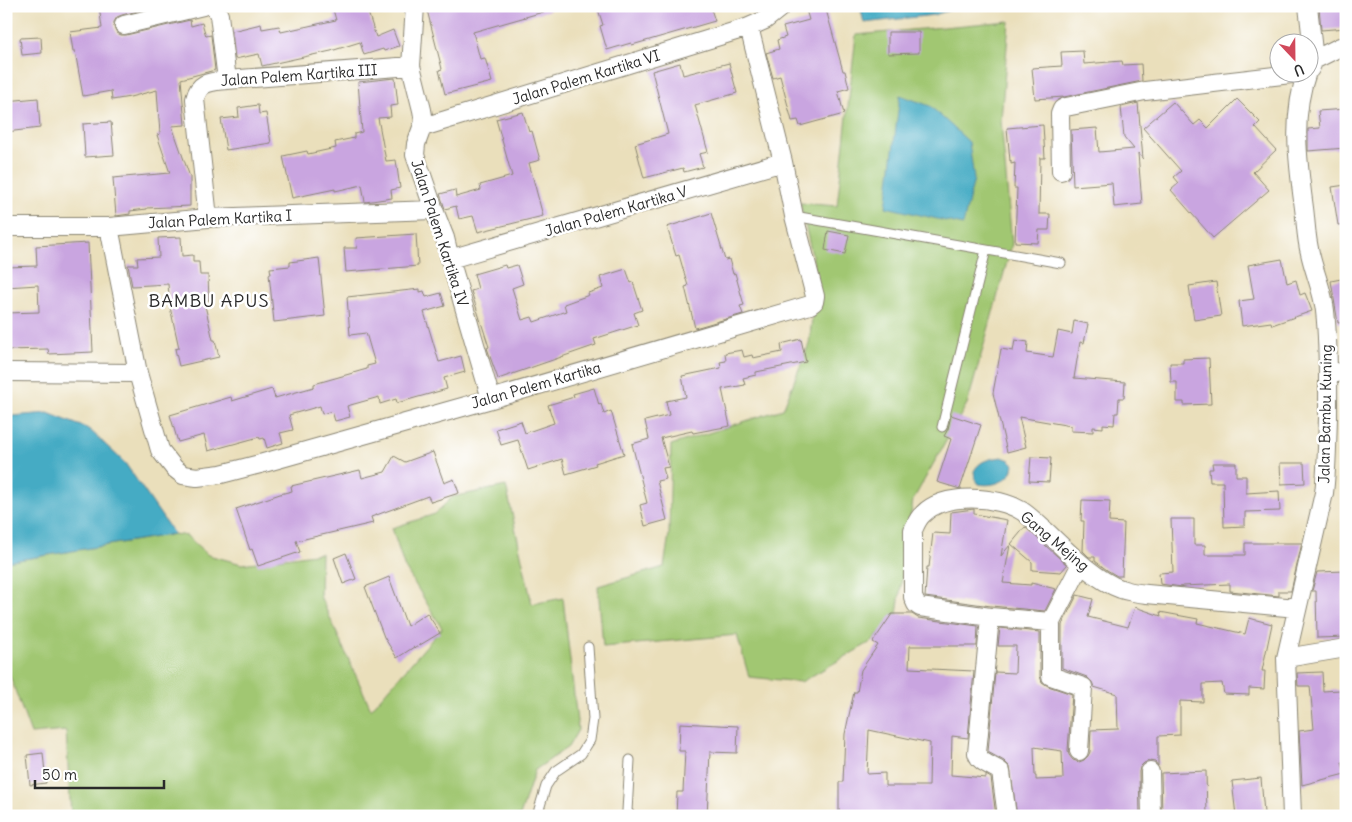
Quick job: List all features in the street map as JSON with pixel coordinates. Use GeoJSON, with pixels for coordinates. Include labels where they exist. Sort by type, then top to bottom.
{"type":"FeatureCollection","features":[{"type":"Feature","properties":{"kind":"street","name":"Jalan Palem Kartika IV"},"geometry":{"type":"LineString","coordinates":[[415,6],[411,66],[424,122],[416,144],[415,156],[444,234],[491,399]]}},
{"type":"Feature","properties":{"kind":"street"},"geometry":{"type":"LineString","coordinates":[[749,27],[765,20],[781,6]]}},
{"type":"Feature","properties":{"kind":"street","name":"Jalan Bambu Kuning"},"geometry":{"type":"LineString","coordinates":[[1308,6],[1308,32]]}},
{"type":"Feature","properties":{"kind":"street"},"geometry":{"type":"LineString","coordinates":[[124,25],[202,7],[219,15],[227,80]]}},
{"type":"Feature","properties":{"kind":"street","name":"Jalan Palem Kartika VI"},"geometry":{"type":"LineString","coordinates":[[423,127],[749,27]]}},
{"type":"Feature","properties":{"kind":"street","name":"Jalan Palem Kartika"},"geometry":{"type":"LineString","coordinates":[[109,227],[138,373],[160,450],[174,468],[183,475],[197,478],[260,464],[491,399],[813,304],[815,296],[749,27]]}},
{"type":"Feature","properties":{"kind":"street"},"geometry":{"type":"LineString","coordinates":[[1320,61],[1340,47],[1346,48]]}},
{"type":"Feature","properties":{"kind":"street","name":"Jalan Palem Kartika III"},"geometry":{"type":"LineString","coordinates":[[208,218],[195,99],[197,91],[201,86],[207,82],[227,80],[411,66]]}},
{"type":"Feature","properties":{"kind":"street"},"geometry":{"type":"LineString","coordinates":[[1061,171],[1060,114],[1066,106],[1145,91],[1270,76]]}},
{"type":"Feature","properties":{"kind":"street","name":"Jalan Bambu Kuning"},"geometry":{"type":"LineString","coordinates":[[1292,816],[1286,658],[1324,486],[1328,375],[1324,306],[1309,250],[1298,159],[1298,108],[1305,82]]}},
{"type":"Feature","properties":{"kind":"street","name":"Jalan Palem Kartika V"},"geometry":{"type":"LineString","coordinates":[[450,259],[782,162]]}},
{"type":"Feature","properties":{"kind":"street","name":"Jalan Palem Kartika I"},"geometry":{"type":"LineString","coordinates":[[6,227],[109,227],[208,218],[434,210]]}},
{"type":"Feature","properties":{"kind":"street"},"geometry":{"type":"LineString","coordinates":[[1328,375],[1346,371]]}},
{"type":"Feature","properties":{"kind":"street"},"geometry":{"type":"LineString","coordinates":[[6,372],[138,373]]}},
{"type":"Feature","properties":{"kind":"street","name":"Gang Mejing"},"geometry":{"type":"LineString","coordinates":[[990,617],[920,607],[916,604],[913,597],[913,530],[924,512],[934,506],[958,499],[975,499],[1008,505],[1031,518],[1081,564],[1120,589],[1132,592],[1297,608]]}},
{"type":"Feature","properties":{"kind":"street"},"geometry":{"type":"LineString","coordinates":[[1079,750],[1083,687],[1050,676],[1051,622],[1081,564]]}},
{"type":"Feature","properties":{"kind":"street"},"geometry":{"type":"LineString","coordinates":[[1006,816],[1001,772],[982,761],[978,757],[977,752],[990,617],[1051,622]]}},
{"type":"Feature","properties":{"kind":"street"},"geometry":{"type":"LineString","coordinates":[[1286,658],[1346,648]]}},
{"type":"Feature","properties":{"kind":"street"},"geometry":{"type":"LineString","coordinates":[[1150,772],[1151,816]]}},
{"type":"Feature","properties":{"kind":"lane"},"geometry":{"type":"LineString","coordinates":[[794,216],[1061,263]]}},
{"type":"Feature","properties":{"kind":"lane"},"geometry":{"type":"LineString","coordinates":[[942,427],[986,250]]}},
{"type":"Feature","properties":{"kind":"lane"},"geometry":{"type":"LineString","coordinates":[[537,816],[546,786],[556,772],[581,754],[590,740],[592,719],[588,647]]}},
{"type":"Feature","properties":{"kind":"lane"},"geometry":{"type":"LineString","coordinates":[[630,760],[628,811],[631,816]]}},
{"type":"Feature","properties":{"kind":"green space"},"geometry":{"type":"Polygon","coordinates":[[[1009,21],[1001,120],[1012,244],[968,402],[913,500],[897,614],[871,642],[801,682],[749,677],[737,635],[603,647],[598,586],[664,567],[669,534],[671,445],[783,409],[809,344],[817,277],[800,203],[837,206],[856,35],[1009,21]]]}},
{"type":"Feature","properties":{"kind":"green space"},"geometry":{"type":"Polygon","coordinates":[[[506,486],[532,604],[563,598],[578,730],[568,747],[535,770],[520,816],[71,816],[66,731],[31,734],[6,665],[6,562],[174,534],[187,536],[208,555],[242,564],[321,553],[320,596],[371,709],[442,628],[404,566],[392,528],[435,514],[452,497],[506,486]]]}},
{"type":"Feature","properties":{"kind":"water"},"geometry":{"type":"Polygon","coordinates":[[[860,6],[963,6],[934,15],[864,23],[860,6]]]}},
{"type":"Feature","properties":{"kind":"water"},"geometry":{"type":"Polygon","coordinates":[[[900,95],[930,106],[969,142],[974,179],[963,225],[886,207],[900,95]]]}},
{"type":"Feature","properties":{"kind":"water"},"geometry":{"type":"Polygon","coordinates":[[[48,413],[89,429],[125,463],[174,534],[6,562],[6,418],[48,413]]]}},
{"type":"Feature","properties":{"kind":"water"},"geometry":{"type":"Polygon","coordinates":[[[1002,457],[1014,464],[1010,475],[1001,482],[990,485],[979,484],[975,479],[974,471],[976,467],[985,461],[1002,457]]]}},
{"type":"Feature","properties":{"kind":"building"},"geometry":{"type":"Polygon","coordinates":[[[99,6],[157,6],[117,17],[114,27],[117,33],[121,35],[190,20],[191,26],[202,23],[206,36],[211,35],[215,70],[181,79],[185,125],[172,126],[190,177],[190,206],[147,208],[130,211],[130,214],[116,216],[113,178],[170,173],[157,135],[160,134],[157,90],[112,100],[111,91],[83,96],[70,32],[102,28],[99,6]]]}},
{"type":"Feature","properties":{"kind":"building"},"geometry":{"type":"Polygon","coordinates":[[[332,6],[366,6],[376,37],[393,30],[399,46],[364,55],[360,42],[331,51],[262,66],[259,54],[235,59],[232,31],[261,24],[262,29],[279,26],[281,32],[336,20],[332,6]]]}},
{"type":"Feature","properties":{"kind":"building"},"geometry":{"type":"Polygon","coordinates":[[[426,6],[549,6],[550,10],[473,32],[480,59],[485,58],[492,82],[445,94],[439,70],[442,69],[426,6]]]}},
{"type":"Feature","properties":{"kind":"building"},"geometry":{"type":"Polygon","coordinates":[[[597,6],[710,6],[715,21],[632,45],[631,43],[607,50],[600,26],[603,25],[597,6]]]}},
{"type":"Feature","properties":{"kind":"building"},"geometry":{"type":"Polygon","coordinates":[[[805,6],[825,6],[849,88],[838,91],[844,114],[800,126],[798,120],[792,121],[780,76],[773,78],[766,53],[779,49],[777,40],[786,37],[783,27],[809,20],[805,6]]]}},
{"type":"Feature","properties":{"kind":"building"},"geometry":{"type":"Polygon","coordinates":[[[1319,6],[1346,6],[1346,28],[1321,30],[1319,6]]]}},
{"type":"Feature","properties":{"kind":"building"},"geometry":{"type":"Polygon","coordinates":[[[888,32],[919,32],[919,53],[888,54],[888,32]]]}},
{"type":"Feature","properties":{"kind":"building"},"geometry":{"type":"Polygon","coordinates":[[[41,37],[42,53],[22,55],[20,38],[41,37]]]}},
{"type":"Feature","properties":{"kind":"building"},"geometry":{"type":"Polygon","coordinates":[[[1083,51],[1084,64],[1122,61],[1123,65],[1141,64],[1142,81],[1064,97],[1035,99],[1032,68],[1062,66],[1061,52],[1083,51]]]}},
{"type":"Feature","properties":{"kind":"building"},"geometry":{"type":"Polygon","coordinates":[[[680,63],[683,75],[729,63],[737,93],[695,105],[708,152],[699,154],[703,167],[684,172],[683,168],[644,178],[635,144],[668,134],[652,71],[680,63]]]}},
{"type":"Feature","properties":{"kind":"building"},"geometry":{"type":"Polygon","coordinates":[[[395,78],[398,105],[390,106],[391,117],[378,118],[386,161],[396,160],[400,188],[391,190],[392,198],[365,202],[362,185],[292,198],[283,156],[307,151],[308,154],[336,148],[335,142],[354,138],[354,134],[362,132],[358,82],[395,78]]]}},
{"type":"Feature","properties":{"kind":"building"},"geometry":{"type":"Polygon","coordinates":[[[38,98],[40,128],[6,132],[6,101],[38,98]]]}},
{"type":"Feature","properties":{"kind":"building"},"geometry":{"type":"Polygon","coordinates":[[[1237,99],[1260,122],[1255,127],[1276,150],[1253,172],[1269,190],[1213,238],[1171,190],[1179,183],[1174,177],[1181,171],[1143,128],[1173,102],[1194,125],[1200,120],[1208,128],[1237,99]]]}},
{"type":"Feature","properties":{"kind":"building"},"geometry":{"type":"Polygon","coordinates":[[[1138,103],[1143,159],[1138,153],[1142,204],[1114,207],[1112,183],[1073,186],[1071,130],[1097,128],[1099,152],[1134,149],[1124,137],[1121,107],[1138,103]]]}},
{"type":"Feature","properties":{"kind":"building"},"geometry":{"type":"Polygon","coordinates":[[[258,105],[259,114],[266,113],[271,143],[226,150],[221,119],[239,117],[238,108],[258,105]]]}},
{"type":"Feature","properties":{"kind":"building"},"geometry":{"type":"Polygon","coordinates":[[[1346,109],[1346,148],[1308,151],[1308,129],[1320,128],[1318,111],[1346,109]]]}},
{"type":"Feature","properties":{"kind":"building"},"geometry":{"type":"Polygon","coordinates":[[[523,112],[529,132],[532,131],[540,160],[529,163],[543,216],[478,232],[473,216],[459,219],[456,206],[445,209],[440,194],[455,190],[456,197],[481,190],[480,185],[512,176],[496,119],[523,112]]]}},
{"type":"Feature","properties":{"kind":"building"},"geometry":{"type":"Polygon","coordinates":[[[111,122],[114,155],[85,157],[83,124],[111,122]]]}},
{"type":"Feature","properties":{"kind":"building"},"geometry":{"type":"Polygon","coordinates":[[[1043,125],[1045,158],[1040,158],[1039,214],[1050,214],[1049,230],[1039,230],[1038,243],[1015,242],[1017,188],[1014,188],[1015,163],[1011,164],[1010,161],[1007,128],[1043,125]]]}},
{"type":"Feature","properties":{"kind":"building"},"geometry":{"type":"Polygon","coordinates":[[[1346,185],[1346,224],[1338,225],[1332,187],[1346,185]]]}},
{"type":"Feature","properties":{"kind":"building"},"geometry":{"type":"Polygon","coordinates":[[[711,213],[725,260],[729,259],[733,274],[735,273],[744,305],[740,306],[743,314],[695,328],[685,287],[688,286],[679,255],[676,256],[667,227],[711,213]]]}},
{"type":"Feature","properties":{"kind":"building"},"geometry":{"type":"Polygon","coordinates":[[[828,231],[849,235],[845,254],[825,250],[828,231]]]}},
{"type":"Feature","properties":{"kind":"building"},"geometry":{"type":"Polygon","coordinates":[[[416,234],[418,266],[346,272],[344,248],[357,248],[356,238],[416,234]]]}},
{"type":"Feature","properties":{"kind":"building"},"geometry":{"type":"Polygon","coordinates":[[[181,237],[182,256],[193,255],[193,262],[199,262],[200,275],[208,275],[209,300],[204,301],[219,357],[179,366],[175,349],[179,348],[170,307],[168,284],[132,286],[128,265],[138,265],[137,258],[159,257],[158,238],[181,237]]]}},
{"type":"Feature","properties":{"kind":"building"},"geometry":{"type":"Polygon","coordinates":[[[88,243],[93,352],[49,354],[48,349],[6,350],[6,313],[39,312],[38,285],[6,287],[6,267],[37,266],[36,246],[88,243]]]}},
{"type":"Feature","properties":{"kind":"building"},"geometry":{"type":"Polygon","coordinates":[[[319,258],[325,316],[274,322],[270,268],[290,266],[290,262],[319,258]]]}},
{"type":"Feature","properties":{"kind":"building"},"geometry":{"type":"Polygon","coordinates":[[[1282,259],[1287,283],[1296,280],[1300,295],[1305,293],[1312,311],[1272,325],[1271,322],[1242,326],[1239,301],[1254,299],[1248,265],[1282,259]]]}},
{"type":"Feature","properties":{"kind":"building"},"geometry":{"type":"Polygon","coordinates":[[[505,265],[506,268],[517,265],[523,284],[512,288],[522,320],[532,317],[534,322],[566,311],[564,304],[603,288],[600,277],[626,269],[631,283],[633,282],[642,310],[634,313],[638,325],[594,339],[596,345],[498,379],[471,291],[478,289],[474,274],[505,265]]]}},
{"type":"Feature","properties":{"kind":"building"},"geometry":{"type":"Polygon","coordinates":[[[1346,278],[1346,322],[1338,323],[1331,281],[1346,278]]]}},
{"type":"Feature","properties":{"kind":"building"},"geometry":{"type":"Polygon","coordinates":[[[1216,282],[1221,316],[1194,320],[1189,286],[1216,282]]]}},
{"type":"Feature","properties":{"kind":"building"},"geometry":{"type":"Polygon","coordinates":[[[420,289],[420,292],[424,291],[426,297],[441,293],[445,306],[424,312],[439,362],[461,356],[465,372],[444,378],[447,389],[397,403],[396,399],[380,404],[379,397],[347,406],[350,417],[335,421],[332,411],[322,414],[320,406],[289,415],[293,430],[280,433],[283,443],[267,448],[264,438],[260,439],[259,437],[208,451],[204,435],[178,442],[170,415],[231,397],[232,401],[272,389],[275,398],[314,387],[314,384],[367,369],[367,366],[375,364],[366,333],[350,335],[347,297],[420,289]]]}},
{"type":"Feature","properties":{"kind":"building"},"geometry":{"type":"Polygon","coordinates":[[[1074,321],[1088,324],[1084,343],[1080,342],[1074,378],[1125,382],[1124,398],[1119,398],[1118,413],[1115,413],[1114,425],[1103,424],[1103,428],[1093,427],[1093,432],[1071,431],[1071,426],[1019,417],[1026,447],[1007,452],[993,393],[1001,349],[1013,351],[1015,340],[1028,342],[1027,353],[1053,357],[1058,331],[1072,334],[1074,321]]]}},
{"type":"Feature","properties":{"kind":"building"},"geometry":{"type":"Polygon","coordinates":[[[801,339],[806,362],[756,372],[756,375],[743,378],[745,385],[722,389],[730,426],[693,433],[692,431],[661,438],[669,467],[663,468],[666,479],[657,481],[667,520],[645,526],[640,505],[647,503],[632,444],[649,439],[645,421],[669,415],[666,401],[686,397],[682,376],[721,368],[720,362],[726,361],[725,353],[742,350],[744,357],[752,355],[753,358],[782,352],[781,344],[801,339]]]}},
{"type":"Feature","properties":{"kind":"building"},"geometry":{"type":"Polygon","coordinates":[[[1209,358],[1211,404],[1184,405],[1184,402],[1177,402],[1177,382],[1171,382],[1170,363],[1183,363],[1183,359],[1209,358]]]}},
{"type":"Feature","properties":{"kind":"building"},"geometry":{"type":"Polygon","coordinates":[[[594,388],[604,414],[611,411],[624,454],[566,474],[562,459],[528,470],[518,440],[501,445],[496,429],[521,421],[525,433],[554,423],[548,405],[574,397],[573,394],[594,388]]]}},
{"type":"Feature","properties":{"kind":"building"},"geometry":{"type":"Polygon","coordinates":[[[951,415],[981,425],[960,489],[937,482],[951,439],[944,436],[948,429],[951,415]]]}},
{"type":"Feature","properties":{"kind":"building"},"geometry":{"type":"Polygon","coordinates":[[[433,452],[444,483],[454,479],[459,493],[431,502],[428,496],[371,517],[373,523],[296,541],[300,552],[258,566],[252,549],[250,550],[236,509],[292,491],[291,486],[360,470],[362,478],[385,472],[394,456],[405,462],[433,452]]]}},
{"type":"Feature","properties":{"kind":"building"},"geometry":{"type":"Polygon","coordinates":[[[1031,457],[1051,458],[1049,482],[1029,481],[1031,457]]]}},
{"type":"Feature","properties":{"kind":"building"},"geometry":{"type":"Polygon","coordinates":[[[1212,463],[1236,463],[1236,476],[1246,476],[1246,493],[1279,491],[1280,511],[1245,512],[1245,526],[1224,527],[1223,482],[1210,482],[1209,469],[1213,469],[1212,463]]]}},
{"type":"Feature","properties":{"kind":"building"},"geometry":{"type":"Polygon","coordinates":[[[1280,463],[1304,463],[1305,483],[1281,484],[1280,463]]]}},
{"type":"Feature","properties":{"kind":"building"},"geometry":{"type":"Polygon","coordinates":[[[1082,500],[1110,501],[1109,522],[1124,523],[1122,576],[1117,576],[1107,570],[1095,561],[1095,557],[1089,557],[1083,551],[1084,521],[1081,521],[1082,500]]]}},
{"type":"Feature","properties":{"kind":"building"},"geometry":{"type":"Polygon","coordinates":[[[974,509],[974,514],[1007,520],[1001,556],[1010,545],[1003,583],[1031,585],[1031,583],[1056,589],[1045,611],[925,597],[927,567],[929,567],[933,533],[950,534],[951,512],[974,509]]]}},
{"type":"Feature","properties":{"kind":"building"},"geometry":{"type":"Polygon","coordinates":[[[1171,519],[1194,519],[1194,545],[1205,545],[1205,555],[1245,555],[1245,543],[1302,543],[1291,591],[1279,591],[1279,596],[1230,591],[1230,584],[1182,587],[1160,584],[1159,573],[1173,572],[1171,519]]]}},
{"type":"Feature","properties":{"kind":"building"},"geometry":{"type":"Polygon","coordinates":[[[1025,527],[1067,565],[1061,572],[1032,570],[1032,562],[1011,544],[1025,527]]]}},
{"type":"Feature","properties":{"kind":"building"},"geometry":{"type":"Polygon","coordinates":[[[346,553],[356,579],[343,584],[334,558],[346,553]]]}},
{"type":"Feature","properties":{"kind":"building"},"geometry":{"type":"Polygon","coordinates":[[[1346,571],[1346,592],[1343,592],[1346,637],[1317,638],[1316,591],[1312,591],[1317,572],[1346,571]]]}},
{"type":"Feature","properties":{"kind":"building"},"geometry":{"type":"Polygon","coordinates":[[[389,577],[407,626],[427,613],[440,633],[397,658],[384,637],[365,587],[389,577]]]}},
{"type":"Feature","properties":{"kind":"building"},"geometry":{"type":"Polygon","coordinates":[[[1077,595],[1093,599],[1088,617],[1128,627],[1135,607],[1161,616],[1160,612],[1198,619],[1197,623],[1245,634],[1249,618],[1272,624],[1262,671],[1265,671],[1264,689],[1249,688],[1249,695],[1224,694],[1222,683],[1203,684],[1203,702],[1180,701],[1180,735],[1158,736],[1158,766],[1155,762],[1149,761],[1140,767],[1140,816],[1017,816],[1010,767],[1004,761],[988,752],[995,672],[1015,673],[1016,646],[998,646],[1000,628],[1040,632],[1040,676],[1042,682],[1072,694],[1068,750],[1073,760],[1079,762],[1088,756],[1090,752],[1091,730],[1118,729],[1117,694],[1094,687],[1087,677],[1062,668],[1062,625],[1077,595]],[[1034,747],[1036,780],[1063,779],[1062,751],[1034,747]]]}},
{"type":"Feature","properties":{"kind":"building"},"geometry":{"type":"Polygon","coordinates":[[[892,614],[912,614],[918,618],[978,626],[977,646],[910,646],[909,668],[974,671],[968,738],[952,736],[951,775],[986,778],[986,775],[991,778],[996,816],[839,816],[839,782],[843,782],[845,734],[861,670],[878,645],[873,642],[892,614]],[[869,730],[867,774],[885,773],[885,786],[929,786],[930,743],[869,730]]]}},
{"type":"Feature","properties":{"kind":"building"},"geometry":{"type":"Polygon","coordinates":[[[1322,672],[1323,691],[1340,690],[1340,697],[1346,696],[1346,762],[1342,762],[1345,774],[1302,785],[1299,731],[1314,729],[1310,686],[1298,686],[1297,673],[1322,672]]]}},
{"type":"Feature","properties":{"kind":"building"},"geometry":{"type":"Polygon","coordinates":[[[680,723],[738,726],[737,753],[710,752],[707,816],[676,816],[677,792],[683,792],[685,751],[679,751],[680,723]]]}},
{"type":"Feature","properties":{"kind":"building"},"geometry":{"type":"Polygon","coordinates":[[[43,753],[46,783],[30,785],[27,755],[43,753]]]}},
{"type":"Feature","properties":{"kind":"building"},"geometry":{"type":"Polygon","coordinates":[[[1206,771],[1207,816],[1162,816],[1161,773],[1206,771]]]}},
{"type":"Feature","properties":{"kind":"building"},"geometry":{"type":"Polygon","coordinates":[[[1261,778],[1264,813],[1236,816],[1232,781],[1261,778]]]}},
{"type":"Feature","properties":{"kind":"district","name":"BAMBU APUS"},"geometry":{"type":"Point","coordinates":[209,300]}}]}
